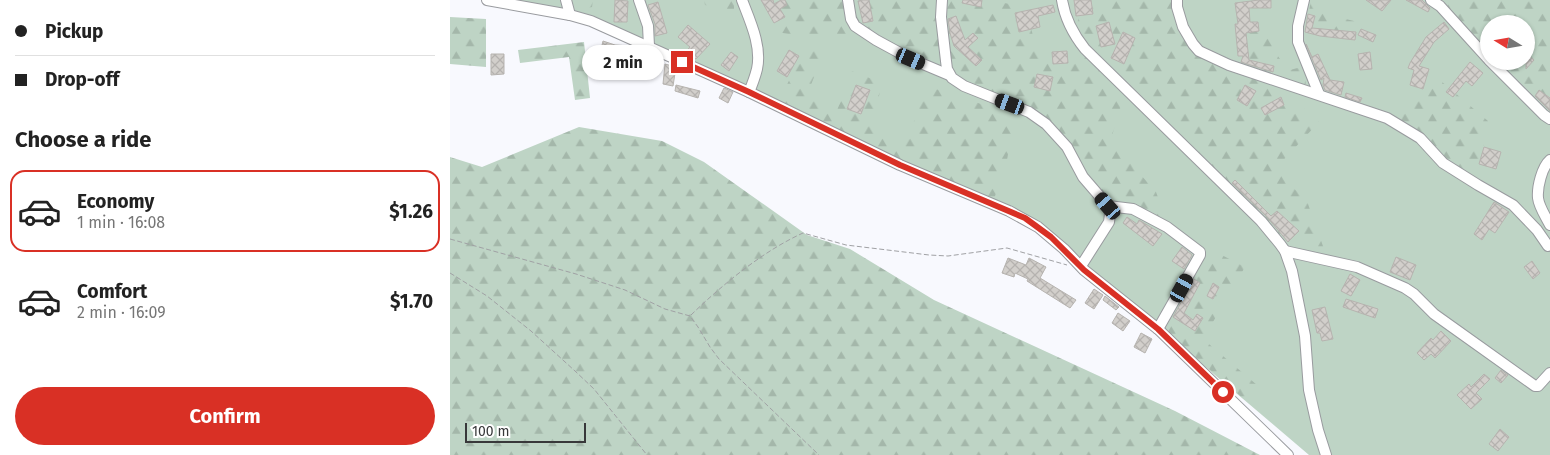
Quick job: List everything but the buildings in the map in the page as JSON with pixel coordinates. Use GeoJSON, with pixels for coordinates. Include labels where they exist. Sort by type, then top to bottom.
{"type":"FeatureCollection","features":[{"type":"Feature","properties":{"kind":"street"},"geometry":{"type":"LineString","coordinates":[[487,0],[570,15],[591,21],[749,92],[900,165],[1025,218],[1051,237],[1081,266],[1158,329],[1288,455]]}},
{"type":"Feature","properties":{"kind":"street"},"geometry":{"type":"LineString","coordinates":[[566,0],[570,15]]}},
{"type":"Feature","properties":{"kind":"street"},"geometry":{"type":"LineString","coordinates":[[639,0],[648,26],[649,46]]}},
{"type":"Feature","properties":{"kind":"street"},"geometry":{"type":"LineString","coordinates":[[742,0],[755,34],[757,55],[757,71],[749,92]]}},
{"type":"Feature","properties":{"kind":"street"},"geometry":{"type":"LineString","coordinates":[[848,0],[851,20],[855,26],[911,59],[950,75]]}},
{"type":"Feature","properties":{"kind":"street"},"geometry":{"type":"LineString","coordinates":[[942,0],[946,61],[950,75],[955,81],[964,86],[1029,112],[1040,119],[1066,145],[1083,177],[1108,206],[1109,222],[1081,266]]}},
{"type":"Feature","properties":{"kind":"street"},"geometry":{"type":"LineString","coordinates":[[1062,0],[1063,9],[1071,30],[1085,49],[1254,215],[1276,239],[1284,251],[1292,272],[1301,309],[1309,390],[1326,455]]}},
{"type":"Feature","properties":{"kind":"street"},"geometry":{"type":"LineString","coordinates":[[1177,0],[1177,8],[1183,28],[1200,51],[1230,65],[1388,118],[1420,138],[1442,163],[1513,205],[1537,230],[1548,246]]}},
{"type":"Feature","properties":{"kind":"street"},"geometry":{"type":"LineString","coordinates":[[1304,0],[1298,26],[1298,42],[1319,94]]}},
{"type":"Feature","properties":{"kind":"street"},"geometry":{"type":"LineString","coordinates":[[1431,0],[1440,6],[1480,51]]}},
{"type":"Feature","properties":{"kind":"street"},"geometry":{"type":"LineString","coordinates":[[1498,70],[1550,119]]}},
{"type":"Feature","properties":{"kind":"street"},"geometry":{"type":"LineString","coordinates":[[1550,160],[1547,162],[1542,174],[1538,199],[1550,225]]}},
{"type":"Feature","properties":{"kind":"street"},"geometry":{"type":"LineString","coordinates":[[1108,206],[1133,209],[1167,228],[1200,252],[1158,329]]}},
{"type":"Feature","properties":{"kind":"street"},"geometry":{"type":"LineString","coordinates":[[1284,251],[1357,267],[1405,288],[1414,294],[1434,314],[1535,386],[1538,386],[1550,373]]}},
{"type":"Feature","properties":{"kind":"path"},"geometry":{"type":"LineString","coordinates":[[690,316],[768,251],[803,233],[846,245],[929,255],[948,256],[1007,248],[1068,265]]}},
{"type":"Feature","properties":{"kind":"path"},"geometry":{"type":"LineString","coordinates":[[450,239],[576,274],[625,290],[665,309],[690,316],[719,359],[819,455]]}},
{"type":"Feature","properties":{"kind":"path"},"geometry":{"type":"LineString","coordinates":[[450,273],[487,296],[531,331],[594,389],[647,455]]}},
{"type":"Feature","properties":{"kind":"green space"},"geometry":{"type":"Polygon","coordinates":[[[495,0],[1550,0],[1550,455],[1309,455],[1083,263],[1043,226],[590,19],[495,0]]]}},
{"type":"Feature","properties":{"kind":"green space"},"geometry":{"type":"Polygon","coordinates":[[[573,0],[593,0],[592,7],[570,12],[576,5],[573,0]]]}},
{"type":"Feature","properties":{"kind":"green space"},"geometry":{"type":"Polygon","coordinates":[[[704,0],[734,0],[734,13],[705,5],[704,0]]]}},
{"type":"Feature","properties":{"kind":"green space"},"geometry":{"type":"Polygon","coordinates":[[[769,0],[997,0],[1022,6],[1030,23],[1035,45],[1048,55],[1090,53],[1076,30],[1082,0],[1177,0],[1191,46],[1273,81],[1319,122],[1276,168],[1308,204],[1324,249],[1313,247],[1284,231],[1276,237],[1122,82],[1120,112],[1112,135],[1132,165],[1156,192],[1169,227],[1110,205],[1087,178],[1068,148],[1031,116],[959,89],[946,77],[943,59],[910,65],[856,32],[806,37],[777,32],[769,0]]]}},
{"type":"Feature","properties":{"kind":"green space"},"geometry":{"type":"Polygon","coordinates":[[[1311,0],[1331,0],[1328,3],[1327,11],[1333,16],[1354,21],[1357,25],[1342,35],[1307,23],[1311,0]]]}},
{"type":"Feature","properties":{"kind":"green space"},"geometry":{"type":"Polygon","coordinates":[[[1450,0],[1550,0],[1550,123],[1492,70],[1535,70],[1535,15],[1480,15],[1480,56],[1445,13],[1450,0]]]}},
{"type":"Feature","properties":{"kind":"green space"},"geometry":{"type":"Polygon","coordinates":[[[450,17],[486,19],[486,67],[450,64],[450,17]]]}},
{"type":"Feature","properties":{"kind":"green space"},"geometry":{"type":"Polygon","coordinates":[[[1248,27],[1271,28],[1273,46],[1285,65],[1290,70],[1305,66],[1306,86],[1248,67],[1248,27]]]}},
{"type":"Feature","properties":{"kind":"green space"},"geometry":{"type":"Polygon","coordinates":[[[584,42],[590,98],[575,100],[569,57],[520,63],[518,50],[584,42]]]}},
{"type":"Feature","properties":{"kind":"green space"},"geometry":{"type":"Polygon","coordinates":[[[806,46],[823,55],[806,97],[836,113],[852,71],[882,83],[872,126],[907,140],[927,86],[993,108],[1014,121],[1005,171],[993,201],[777,105],[806,46]]]}},
{"type":"Feature","properties":{"kind":"green space"},"geometry":{"type":"Polygon","coordinates":[[[1420,77],[1441,81],[1488,121],[1475,188],[1444,170],[1412,138],[1397,128],[1420,77]]]}},
{"type":"Feature","properties":{"kind":"green space"},"geometry":{"type":"Polygon","coordinates":[[[579,127],[662,141],[704,162],[807,235],[850,249],[934,300],[1175,411],[1260,455],[450,455],[450,157],[482,167],[579,127]]]}},
{"type":"Feature","properties":{"kind":"green space"},"geometry":{"type":"Polygon","coordinates":[[[1208,248],[1245,267],[1203,339],[1257,385],[1245,400],[1164,330],[1208,248]]]}},
{"type":"Feature","properties":{"kind":"route"},"geometry":{"type":"LineString","coordinates":[[682,62],[900,165],[1025,218],[1038,226],[1084,270],[1158,329],[1223,392]]}}]}
